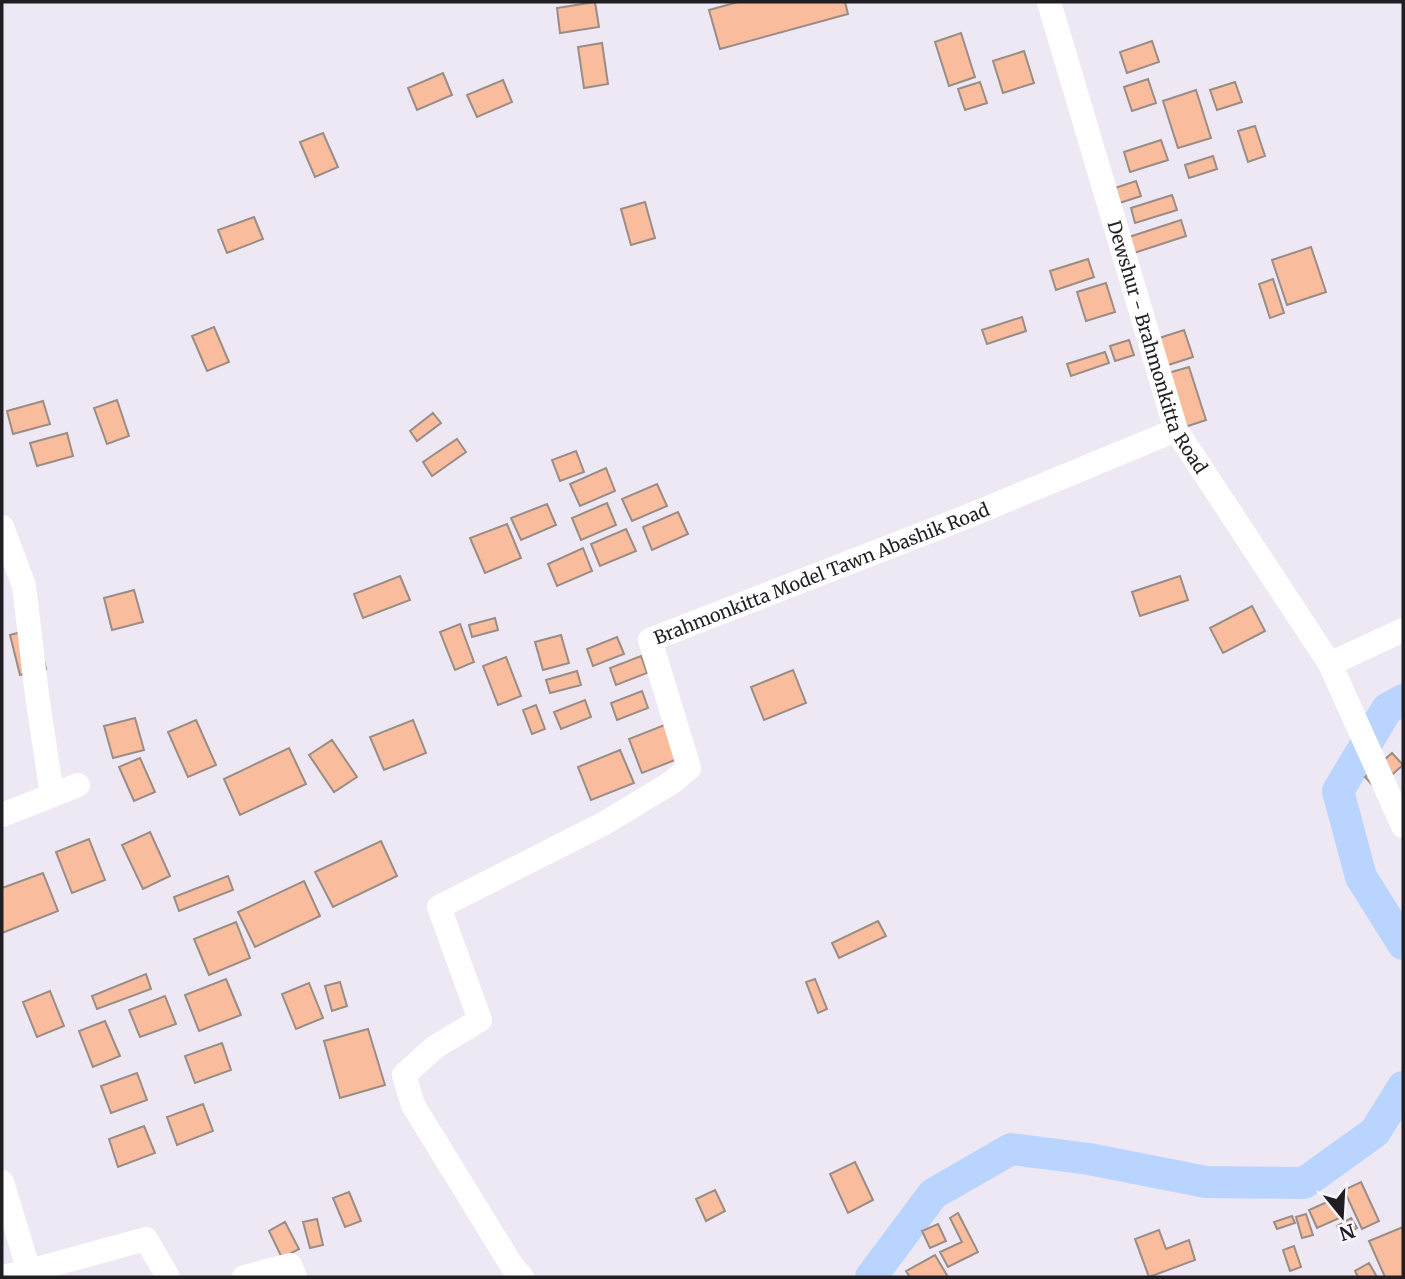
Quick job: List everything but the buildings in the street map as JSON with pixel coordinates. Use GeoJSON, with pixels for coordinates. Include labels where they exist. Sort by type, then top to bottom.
{"type":"FeatureCollection","features":[{"type":"Feature","properties":{"kind":"street","name":"Dewshur - Brahmonkitta Road"},"geometry":{"type":"LineString","coordinates":[[1049,2],[1175,430],[1330,664],[1403,826]]}},
{"type":"Feature","properties":{"kind":"street","name":"Brahmonkitta Model Tawn Abashik Road"},"geometry":{"type":"LineString","coordinates":[[522,1277],[512,1266],[413,1105],[404,1075],[435,1047],[480,1020],[439,907],[603,824],[671,783],[689,768],[650,640],[971,515],[1175,430]]}},
{"type":"Feature","properties":{"kind":"street"},"geometry":{"type":"LineString","coordinates":[[2,527],[24,586],[52,796]]}},
{"type":"Feature","properties":{"kind":"street"},"geometry":{"type":"LineString","coordinates":[[1330,664],[1403,630]]}},
{"type":"Feature","properties":{"kind":"street"},"geometry":{"type":"LineString","coordinates":[[2,815],[78,785]]}},
{"type":"Feature","properties":{"kind":"street"},"geometry":{"type":"LineString","coordinates":[[2,1182],[29,1271]]}},
{"type":"Feature","properties":{"kind":"street"},"geometry":{"type":"LineString","coordinates":[[2,1277],[146,1239],[168,1277]]}},
{"type":"Feature","properties":{"kind":"street"},"geometry":{"type":"LineString","coordinates":[[244,1277],[290,1265],[295,1277]]}},
{"type":"Feature","properties":{"kind":"waterway"},"geometry":{"type":"LineString","coordinates":[[1403,700],[1387,709],[1338,791],[1361,877],[1403,944]]}},
{"type":"Feature","properties":{"kind":"waterway"},"geometry":{"type":"LineString","coordinates":[[871,1277],[933,1194],[1011,1149],[1089,1159],[1206,1182],[1304,1183],[1375,1132],[1403,1087]]}}]}
